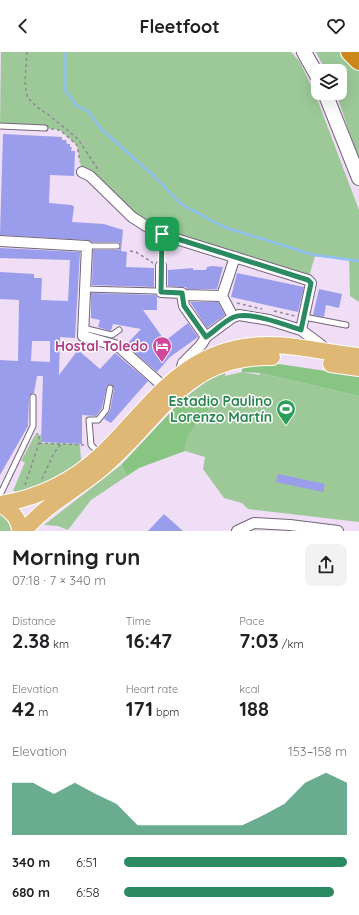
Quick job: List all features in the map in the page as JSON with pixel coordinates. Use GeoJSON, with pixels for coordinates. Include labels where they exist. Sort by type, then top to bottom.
{"type":"FeatureCollection","features":[{"type":"Feature","properties":{"kind":"highway"},"geometry":{"type":"LineString","coordinates":[[350,52],[359,61]]}},
{"type":"Feature","properties":{"kind":"main road"},"geometry":{"type":"LineString","coordinates":[[304,52],[311,64]]}},
{"type":"Feature","properties":{"kind":"main road"},"geometry":{"type":"LineString","coordinates":[[328,100],[359,178]]}},
{"type":"Feature","properties":{"kind":"main road"},"geometry":{"type":"LineString","coordinates":[[0,504],[28,499],[48,491],[67,480],[96,450],[164,387],[180,374],[213,356],[246,346],[288,347],[359,356]]}},
{"type":"Feature","properties":{"kind":"main road"},"geometry":{"type":"LineString","coordinates":[[24,531],[39,515],[72,492],[111,460],[169,398],[184,385],[217,366],[234,360],[271,356],[359,368]]}},
{"type":"Feature","properties":{"kind":"main road"},"geometry":{"type":"LineString","coordinates":[[0,504],[11,510],[16,516],[20,531]]}},
{"type":"Feature","properties":{"kind":"street"},"geometry":{"type":"LineString","coordinates":[[82,172],[90,176],[132,217],[162,234],[308,280],[311,283],[301,330]]}},
{"type":"Feature","properties":{"kind":"street"},"geometry":{"type":"LineString","coordinates":[[0,241],[87,246],[83,336],[118,346],[164,387]]}},
{"type":"Feature","properties":{"kind":"street"},"geometry":{"type":"LineString","coordinates":[[233,317],[222,296],[235,257]]}},
{"type":"Feature","properties":{"kind":"street"},"geometry":{"type":"LineString","coordinates":[[159,267],[161,292],[182,293],[182,295],[222,296]]}},
{"type":"Feature","properties":{"kind":"street"},"geometry":{"type":"LineString","coordinates":[[182,295],[184,306],[206,337]]}},
{"type":"Feature","properties":{"kind":"street"},"geometry":{"type":"LineString","coordinates":[[180,374],[183,363],[201,345],[206,337],[233,317],[248,316],[301,330],[320,344],[328,353]]}},
{"type":"Feature","properties":{"kind":"street"},"geometry":{"type":"LineString","coordinates":[[237,531],[254,523],[290,525],[338,531]]}},
{"type":"Feature","properties":{"kind":"lane"},"geometry":{"type":"LineString","coordinates":[[0,126],[45,128]]}},
{"type":"Feature","properties":{"kind":"lane"},"geometry":{"type":"LineString","coordinates":[[87,246],[117,246]]}},
{"type":"Feature","properties":{"kind":"lane"},"geometry":{"type":"LineString","coordinates":[[85,289],[156,291]]}},
{"type":"Feature","properties":{"kind":"lane"},"geometry":{"type":"LineString","coordinates":[[304,317],[346,325]]}},
{"type":"Feature","properties":{"kind":"lane"},"geometry":{"type":"LineString","coordinates":[[83,328],[112,335],[119,330]]}},
{"type":"Feature","properties":{"kind":"lane"},"geometry":{"type":"LineString","coordinates":[[96,450],[89,420],[98,420],[106,410],[110,388]]}},
{"type":"Feature","properties":{"kind":"lane"},"geometry":{"type":"LineString","coordinates":[[0,495],[33,426],[33,397]]}},
{"type":"Feature","properties":{"kind":"path"},"geometry":{"type":"LineString","coordinates":[[27,52],[25,82],[27,97],[37,107],[78,139],[100,172]]}},
{"type":"Feature","properties":{"kind":"path"},"geometry":{"type":"LineString","coordinates":[[45,128],[60,130],[78,145],[82,172]]}},
{"type":"Feature","properties":{"kind":"path"},"geometry":{"type":"LineString","coordinates":[[130,251],[136,252],[159,267],[162,234]]}},
{"type":"Feature","properties":{"kind":"path"},"geometry":{"type":"LineString","coordinates":[[24,489],[39,443],[39,434],[30,433]]}},
{"type":"Feature","properties":{"kind":"path"},"geometry":{"type":"LineString","coordinates":[[39,443],[61,444],[96,450]]}},
{"type":"Feature","properties":{"kind":"path"},"geometry":{"type":"LineString","coordinates":[[40,484],[54,453],[61,444]]}},
{"type":"Feature","properties":{"kind":"green space"},"geometry":{"type":"Polygon","coordinates":[[[1,52],[291,52],[300,62],[311,85],[311,100],[318,100],[359,210],[359,302],[350,296],[349,258],[328,258],[315,256],[308,280],[157,233],[82,172],[77,145],[60,130],[0,126],[1,52]]]}},
{"type":"Feature","properties":{"kind":"green space"},"geometry":{"type":"Polygon","coordinates":[[[316,52],[340,52],[359,70],[359,161],[338,100],[347,100],[347,64],[322,64],[316,52]]]}},
{"type":"Feature","properties":{"kind":"green space"},"geometry":{"type":"Polygon","coordinates":[[[242,364],[279,364],[359,376],[359,396],[260,373],[242,372],[242,364]]]}},
{"type":"Feature","properties":{"kind":"green space","name":"Estadio Paulino Lorenzo Martín"},"geometry":{"type":"Polygon","coordinates":[[[226,371],[225,376],[242,372],[259,375],[260,373],[359,396],[359,522],[248,509],[242,503],[224,498],[203,469],[205,457],[185,451],[190,434],[196,424],[208,411],[195,401],[182,400],[207,381],[226,371]]]}},
{"type":"Feature","properties":{"kind":"green space"},"geometry":{"type":"Polygon","coordinates":[[[182,400],[196,401],[208,408],[208,411],[196,424],[190,434],[185,451],[139,468],[127,476],[121,465],[182,400]]]}},
{"type":"Feature","properties":{"kind":"green space"},"geometry":{"type":"Polygon","coordinates":[[[35,435],[41,435],[41,443],[80,444],[81,461],[58,476],[38,486],[20,492],[13,491],[25,462],[21,461],[35,435]]]}},
{"type":"Feature","properties":{"kind":"green space"},"geometry":{"type":"Polygon","coordinates":[[[121,465],[127,476],[91,500],[68,530],[58,526],[44,525],[121,465]]]}},
{"type":"Feature","properties":{"kind":"green space"},"geometry":{"type":"Polygon","coordinates":[[[0,510],[9,515],[14,531],[0,531],[0,510]]]}},
{"type":"Feature","properties":{"kind":"building"},"geometry":{"type":"Polygon","coordinates":[[[3,134],[62,137],[62,140],[66,140],[67,144],[70,144],[70,147],[72,147],[71,151],[75,151],[74,176],[50,175],[49,203],[72,205],[74,207],[72,222],[104,224],[123,230],[121,251],[127,252],[126,267],[154,268],[154,287],[92,285],[93,250],[119,250],[121,246],[119,242],[92,242],[87,240],[0,235],[3,134]]]}},
{"type":"Feature","properties":{"kind":"building"},"geometry":{"type":"Polygon","coordinates":[[[0,248],[80,252],[75,338],[60,337],[59,375],[78,350],[100,369],[115,353],[148,381],[111,423],[104,419],[110,411],[114,389],[112,385],[107,385],[102,408],[96,416],[82,415],[82,444],[41,442],[43,376],[37,376],[34,393],[29,397],[28,426],[0,475],[0,360],[18,361],[19,300],[0,299],[0,272],[34,274],[34,278],[42,278],[41,300],[68,301],[70,260],[0,258],[0,248]],[[32,341],[31,361],[50,362],[50,341],[32,341]]]}},
{"type":"Feature","properties":{"kind":"building"},"geometry":{"type":"Polygon","coordinates":[[[207,267],[223,267],[217,289],[187,289],[186,287],[168,286],[168,270],[193,268],[193,270],[206,270],[207,267]]]}},
{"type":"Feature","properties":{"kind":"building"},"geometry":{"type":"Polygon","coordinates":[[[237,273],[304,287],[298,312],[231,297],[237,273]]]}},
{"type":"Feature","properties":{"kind":"building"},"geometry":{"type":"Polygon","coordinates":[[[319,289],[342,294],[339,308],[326,305],[324,317],[313,315],[319,289]]]}},
{"type":"Feature","properties":{"kind":"building"},"geometry":{"type":"Polygon","coordinates":[[[91,293],[155,295],[157,297],[157,310],[143,310],[165,341],[188,323],[198,337],[170,357],[157,372],[126,345],[141,329],[113,324],[111,331],[98,327],[100,320],[91,318],[91,293]]]}},
{"type":"Feature","properties":{"kind":"building"},"geometry":{"type":"Polygon","coordinates":[[[190,302],[218,302],[225,315],[207,328],[190,302]]]}},
{"type":"Feature","properties":{"kind":"building"},"geometry":{"type":"Polygon","coordinates":[[[278,474],[325,484],[323,492],[276,482],[278,474]]]}},
{"type":"Feature","properties":{"kind":"building"},"geometry":{"type":"Polygon","coordinates":[[[164,514],[183,531],[148,531],[164,514]]]}},
{"type":"Feature","properties":{"kind":"waterway"},"geometry":{"type":"LineString","coordinates":[[65,52],[65,90],[77,106],[89,112],[100,128],[154,176],[181,204],[224,227],[314,255],[359,261]]}},
{"type":"Feature","properties":{"kind":"place","name":"Hostal Toledo"},"geometry":{"type":"Point","coordinates":[162,363]}},
{"type":"Feature","properties":{"kind":"place","name":"Estadio Paulino Lorenzo Martín"},"geometry":{"type":"Point","coordinates":[286,426]}},
{"type":"Feature","properties":{"kind":"route"},"geometry":{"type":"LineString","coordinates":[[162,234],[308,280],[311,283],[301,330],[268,320],[240,316],[233,317],[206,337],[184,306],[182,293],[161,292],[162,234]]}}]}
